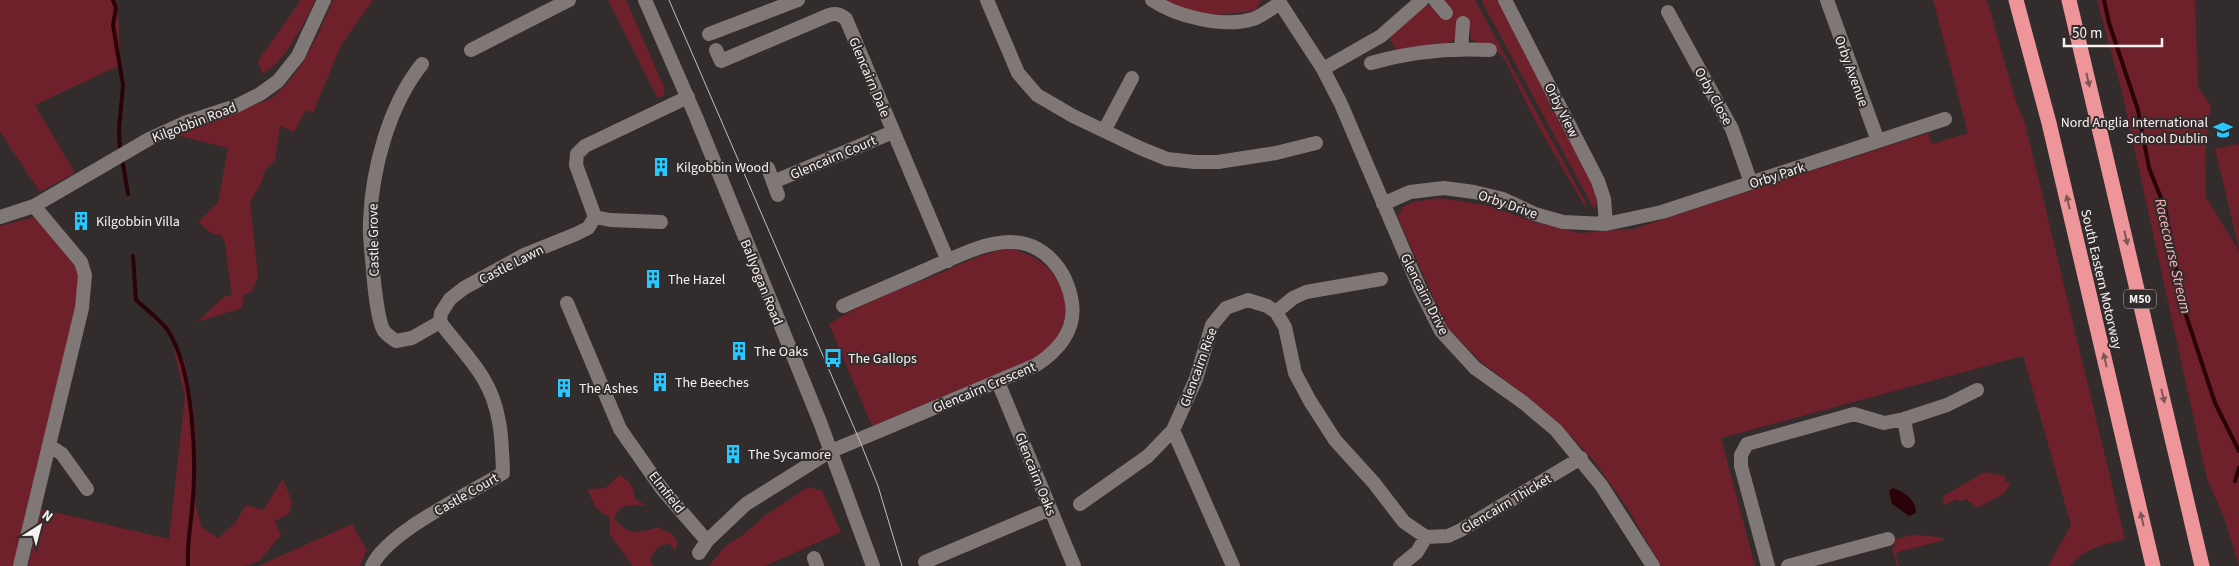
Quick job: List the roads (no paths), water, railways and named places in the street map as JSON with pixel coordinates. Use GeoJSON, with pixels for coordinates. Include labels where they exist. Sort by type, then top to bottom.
{"type":"FeatureCollection","features":[{"type":"Feature","properties":{"kind":"highway","name":"South Eastern Motorway"},"geometry":{"type":"LineString","coordinates":[[2016,0],[2049,123],[2153,566]]}},
{"type":"Feature","properties":{"kind":"highway","name":"M50"},"geometry":{"type":"LineString","coordinates":[[2069,0],[2202,566]]}},
{"type":"Feature","properties":{"kind":"street","name":"Kilgobbin Road"},"geometry":{"type":"LineString","coordinates":[[0,217],[34,206],[141,143],[184,123],[236,106],[260,94],[278,81],[298,56],[324,0]]}},
{"type":"Feature","properties":{"kind":"street"},"geometry":{"type":"LineString","coordinates":[[471,50],[569,0]]}},
{"type":"Feature","properties":{"kind":"street","name":"Ballyogan Road"},"geometry":{"type":"LineString","coordinates":[[645,0],[688,97],[820,422],[829,452],[873,566]]}},
{"type":"Feature","properties":{"kind":"street"},"geometry":{"type":"LineString","coordinates":[[709,34],[798,0]]}},
{"type":"Feature","properties":{"kind":"street"},"geometry":{"type":"LineString","coordinates":[[987,0],[1018,72],[1037,95],[1104,131],[1167,159],[1195,162],[1239,159],[1316,143]]}},
{"type":"Feature","properties":{"kind":"street"},"geometry":{"type":"LineString","coordinates":[[1152,0],[1165,9],[1189,17],[1221,22],[1253,19],[1279,1]]}},
{"type":"Feature","properties":{"kind":"street"},"geometry":{"type":"LineString","coordinates":[[1324,69],[1381,36],[1422,0]]}},
{"type":"Feature","properties":{"kind":"street"},"geometry":{"type":"LineString","coordinates":[[1435,0],[1446,13]]}},
{"type":"Feature","properties":{"kind":"street","name":"Orby View"},"geometry":{"type":"LineString","coordinates":[[1505,0],[1598,181],[1604,199],[1606,224]]}},
{"type":"Feature","properties":{"kind":"street","name":"Orby Avenue"},"geometry":{"type":"LineString","coordinates":[[1827,0],[1878,141]]}},
{"type":"Feature","properties":{"kind":"street","name":"Glencairn Drive"},"geometry":{"type":"LineString","coordinates":[[1279,1],[1324,69],[1341,104],[1420,289],[1441,331],[1475,368],[1524,403],[1556,430],[1581,458],[1601,485],[1653,566]]}},
{"type":"Feature","properties":{"kind":"street","name":"Orby Close"},"geometry":{"type":"LineString","coordinates":[[1668,12],[1732,129],[1751,183]]}},
{"type":"Feature","properties":{"kind":"street","name":"Glencairn Dale"},"geometry":{"type":"LineString","coordinates":[[719,55],[829,15],[839,14],[846,19],[948,261]]}},
{"type":"Feature","properties":{"kind":"street"},"geometry":{"type":"LineString","coordinates":[[1461,49],[1463,23]]}},
{"type":"Feature","properties":{"kind":"street"},"geometry":{"type":"LineString","coordinates":[[1381,36],[1388,58]]}},
{"type":"Feature","properties":{"kind":"street"},"geometry":{"type":"LineString","coordinates":[[1371,62],[1388,58],[1461,49],[1490,50]]}},
{"type":"Feature","properties":{"kind":"street","name":"Castle Grove"},"geometry":{"type":"LineString","coordinates":[[422,64],[411,78],[382,146],[373,184],[370,223],[372,252],[376,294],[384,330],[396,341],[412,338],[440,322]]}},
{"type":"Feature","properties":{"kind":"street"},"geometry":{"type":"LineString","coordinates":[[1104,131],[1132,78]]}},
{"type":"Feature","properties":{"kind":"street"},"geometry":{"type":"LineString","coordinates":[[661,222],[610,220],[595,217],[576,165],[577,154],[586,146],[688,97]]}},
{"type":"Feature","properties":{"kind":"street","name":"Orby Park"},"geometry":{"type":"LineString","coordinates":[[1606,224],[1662,212],[1945,119]]}},
{"type":"Feature","properties":{"kind":"street","name":"Glencairn Court"},"geometry":{"type":"LineString","coordinates":[[768,168],[775,189],[893,132]]}},
{"type":"Feature","properties":{"kind":"street","name":"Orby Drive"},"geometry":{"type":"LineString","coordinates":[[1383,204],[1410,192],[1444,188],[1474,192],[1503,200],[1535,214],[1563,222],[1606,224]]}},
{"type":"Feature","properties":{"kind":"street"},"geometry":{"type":"LineString","coordinates":[[20,566],[82,308],[84,275],[81,262],[34,206]]}},
{"type":"Feature","properties":{"kind":"street","name":"Castle Lawn"},"geometry":{"type":"LineString","coordinates":[[440,322],[442,313],[450,300],[464,288],[524,255],[588,228],[595,217]]}},
{"type":"Feature","properties":{"kind":"street","name":"Glencairn Crescent"},"geometry":{"type":"LineString","coordinates":[[829,452],[1036,365],[1056,351],[1062,342],[1067,332],[1073,309],[1069,288],[1058,266],[1051,258],[1026,244],[999,243],[948,261],[843,306]]}},
{"type":"Feature","properties":{"kind":"street"},"geometry":{"type":"LineString","coordinates":[[1381,279],[1306,292],[1293,298],[1276,312],[1285,327],[1295,373],[1335,440],[1374,482],[1404,522],[1426,537],[1417,552],[1400,566]]}},
{"type":"Feature","properties":{"kind":"street","name":"Glencairn Rise"},"geometry":{"type":"LineString","coordinates":[[1080,504],[1148,456],[1173,430],[1196,379],[1212,325],[1226,308],[1248,300],[1267,306],[1276,312]]}},
{"type":"Feature","properties":{"kind":"street","name":"Elmfield"},"geometry":{"type":"LineString","coordinates":[[567,303],[620,429],[662,489],[707,541]]}},
{"type":"Feature","properties":{"kind":"street","name":"Castle Court"},"geometry":{"type":"LineString","coordinates":[[372,566],[377,554],[414,526],[448,503],[503,472],[502,438],[495,404],[483,378],[440,322]]}},
{"type":"Feature","properties":{"kind":"street","name":"Glencairn Oaks"},"geometry":{"type":"LineString","coordinates":[[998,382],[1074,566]]}},
{"type":"Feature","properties":{"kind":"street"},"geometry":{"type":"LineString","coordinates":[[1768,566],[1741,466],[1741,455],[1747,444],[1854,414],[1884,423],[1904,419],[1947,405],[1977,390]]}},
{"type":"Feature","properties":{"kind":"street"},"geometry":{"type":"LineString","coordinates":[[1904,419],[1908,441]]}},
{"type":"Feature","properties":{"kind":"street"},"geometry":{"type":"LineString","coordinates":[[1173,430],[1233,566]]}},
{"type":"Feature","properties":{"kind":"street"},"geometry":{"type":"LineString","coordinates":[[50,446],[62,454],[87,489]]}},
{"type":"Feature","properties":{"kind":"street"},"geometry":{"type":"LineString","coordinates":[[698,553],[707,541],[746,504],[829,452]]}},
{"type":"Feature","properties":{"kind":"street","name":"Glencairn Thicket"},"geometry":{"type":"LineString","coordinates":[[1426,537],[1448,536],[1461,530],[1581,458]]}},
{"type":"Feature","properties":{"kind":"street"},"geometry":{"type":"LineString","coordinates":[[925,562],[1050,509]]}},
{"type":"Feature","properties":{"kind":"street"},"geometry":{"type":"LineString","coordinates":[[1788,566],[1888,539]]}},
{"type":"Feature","properties":{"kind":"waterway"},"geometry":{"type":"LineString","coordinates":[[113,0],[116,8],[113,25],[123,85],[119,130],[120,151]]}},
{"type":"Feature","properties":{"kind":"waterway","name":"Racecourse Stream"},"geometry":{"type":"LineString","coordinates":[[2104,0],[2109,23],[2138,110],[2149,168],[2165,208],[2184,309],[2215,403],[2239,451]]}},
{"type":"Feature","properties":{"kind":"waterway"},"geometry":{"type":"LineString","coordinates":[[122,158],[128,194]]}},
{"type":"Feature","properties":{"kind":"waterway"},"geometry":{"type":"LineString","coordinates":[[133,256],[136,300],[167,329],[176,346],[188,391],[192,416],[194,467],[188,566]]}},
{"type":"Feature","properties":{"kind":"waterway","name":"Racecourse Stream"},"geometry":{"type":"LineString","coordinates":[[2235,481],[2239,468]]}},
{"type":"Feature","properties":{"kind":"tram line"},"geometry":{"type":"LineString","coordinates":[[669,0],[859,439],[878,486],[902,566]]}},
{"type":"Feature","properties":{"kind":"place","name":"Nord Anglia International School Dublin"},"geometry":{"type":"Point","coordinates":[2223,130]}},
{"type":"Feature","properties":{"kind":"place","name":"Kilgobbin Wood"},"geometry":{"type":"Point","coordinates":[661,167]}},
{"type":"Feature","properties":{"kind":"place","name":"Kilgobbin Villa"},"geometry":{"type":"Point","coordinates":[81,221]}},
{"type":"Feature","properties":{"kind":"place","name":"The Hazel"},"geometry":{"type":"Point","coordinates":[653,279]}},
{"type":"Feature","properties":{"kind":"place","name":"The Oaks"},"geometry":{"type":"Point","coordinates":[739,351]}},
{"type":"Feature","properties":{"kind":"place","name":"The Gallops"},"geometry":{"type":"Point","coordinates":[833,358]}},
{"type":"Feature","properties":{"kind":"place","name":"The Beeches"},"geometry":{"type":"Point","coordinates":[660,382]}},
{"type":"Feature","properties":{"kind":"place","name":"The Ashes"},"geometry":{"type":"Point","coordinates":[564,388]}},
{"type":"Feature","properties":{"kind":"place","name":"The Sycamore"},"geometry":{"type":"Point","coordinates":[733,454]}}]}
